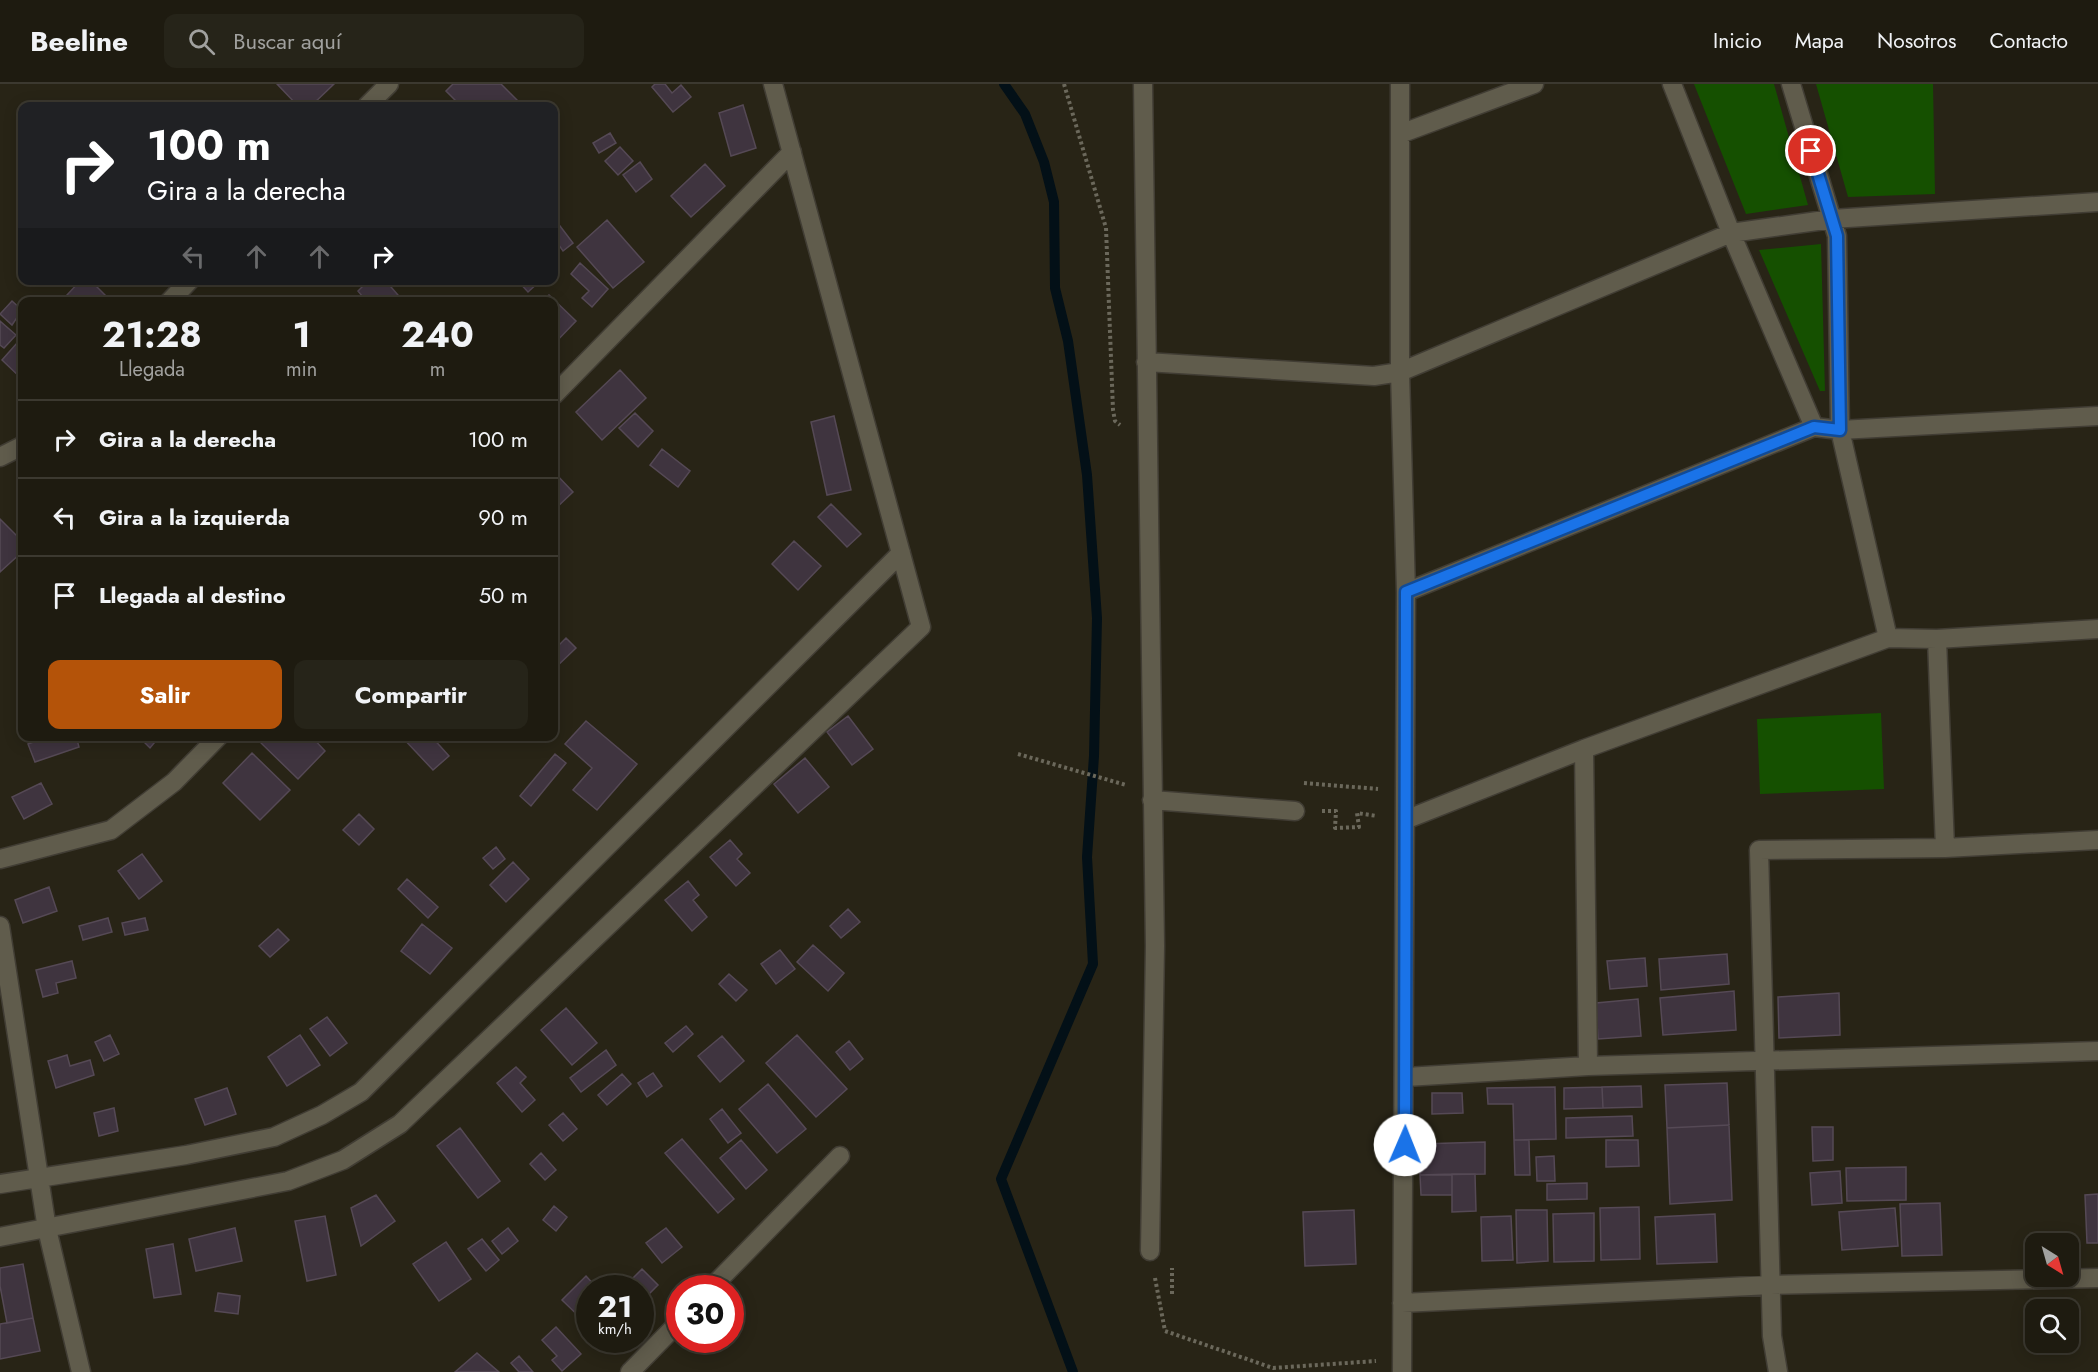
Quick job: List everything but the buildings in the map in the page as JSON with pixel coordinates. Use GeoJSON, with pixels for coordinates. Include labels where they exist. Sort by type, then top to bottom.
{"type":"FeatureCollection","features":[{"type":"Feature","properties":{"kind":"street"},"geometry":{"type":"LineString","coordinates":[[370,102],[389,84]]}},
{"type":"Feature","properties":{"kind":"street"},"geometry":{"type":"LineString","coordinates":[[0,1237],[288,1181],[343,1160],[400,1124],[921,627],[773,84]]}},
{"type":"Feature","properties":{"kind":"street"},"geometry":{"type":"LineString","coordinates":[[1143,84],[1155,946],[1150,1251]]}},
{"type":"Feature","properties":{"kind":"street"},"geometry":{"type":"LineString","coordinates":[[1400,84],[1400,372],[1406,592],[1406,1077],[1402,1366]]}},
{"type":"Feature","properties":{"kind":"street"},"geometry":{"type":"LineString","coordinates":[[1400,134],[1534,84]]}},
{"type":"Feature","properties":{"kind":"street"},"geometry":{"type":"LineString","coordinates":[[1672,84],[1731,233],[1814,427]]}},
{"type":"Feature","properties":{"kind":"street"},"geometry":{"type":"LineString","coordinates":[[1791,84],[1837,236],[1840,430],[1888,638]]}},
{"type":"Feature","properties":{"kind":"street"},"geometry":{"type":"LineString","coordinates":[[558,391],[792,152]]}},
{"type":"Feature","properties":{"kind":"street"},"geometry":{"type":"LineString","coordinates":[[1146,362],[1374,376],[1400,372],[1731,233],[1832,219],[2098,202]]}},
{"type":"Feature","properties":{"kind":"street"},"geometry":{"type":"LineString","coordinates":[[174,297],[185,285]]}},
{"type":"Feature","properties":{"kind":"street"},"geometry":{"type":"LineString","coordinates":[[1406,592],[1814,427],[1840,430],[2098,416]]}},
{"type":"Feature","properties":{"kind":"street"},"geometry":{"type":"LineString","coordinates":[[0,457],[18,448]]}},
{"type":"Feature","properties":{"kind":"street"},"geometry":{"type":"LineString","coordinates":[[0,1184],[186,1155],[274,1137],[322,1115],[361,1092],[901,554]]}},
{"type":"Feature","properties":{"kind":"street"},"geometry":{"type":"LineString","coordinates":[[1405,820],[1584,749],[1888,638],[1937,639],[2098,629]]}},
{"type":"Feature","properties":{"kind":"street"},"geometry":{"type":"LineString","coordinates":[[1937,639],[1945,848]]}},
{"type":"Feature","properties":{"kind":"street"},"geometry":{"type":"LineString","coordinates":[[0,859],[111,830],[174,782],[214,741]]}},
{"type":"Feature","properties":{"kind":"street"},"geometry":{"type":"LineString","coordinates":[[1584,749],[1588,1066]]}},
{"type":"Feature","properties":{"kind":"street"},"geometry":{"type":"LineString","coordinates":[[1152,800],[1295,811]]}},
{"type":"Feature","properties":{"kind":"street"},"geometry":{"type":"LineString","coordinates":[[1778,1372],[1772,1336],[1759,850],[1945,848],[2098,840]]}},
{"type":"Feature","properties":{"kind":"street"},"geometry":{"type":"LineString","coordinates":[[0,926],[47,1229],[81,1372]]}},
{"type":"Feature","properties":{"kind":"street"},"geometry":{"type":"LineString","coordinates":[[1406,1077],[1588,1066],[2098,1051]]}},
{"type":"Feature","properties":{"kind":"street"},"geometry":{"type":"LineString","coordinates":[[724,1275],[840,1156]]}},
{"type":"Feature","properties":{"kind":"street"},"geometry":{"type":"LineString","coordinates":[[1402,1303],[1771,1285],[2098,1278]]}},
{"type":"Feature","properties":{"kind":"street"},"geometry":{"type":"LineString","coordinates":[[630,1372],[666,1335]]}},
{"type":"Feature","properties":{"kind":"path"},"geometry":{"type":"LineString","coordinates":[[1064,84],[1106,228],[1113,410],[1115,421],[1122,426],[1129,427]]}},
{"type":"Feature","properties":{"kind":"path"},"geometry":{"type":"LineString","coordinates":[[1017,754],[1126,784]]}},
{"type":"Feature","properties":{"kind":"path"},"geometry":{"type":"LineString","coordinates":[[1381,778],[1381,799]]}},
{"type":"Feature","properties":{"kind":"path"},"geometry":{"type":"LineString","coordinates":[[1313,812],[1336,811],[1335,828],[1359,827],[1357,813],[1380,816],[1381,807]]}},
{"type":"Feature","properties":{"kind":"path"},"geometry":{"type":"LineString","coordinates":[[1150,1251],[1165,1331],[1273,1368],[1402,1366]]}},
{"type":"Feature","properties":{"kind":"path"},"geometry":{"type":"LineString","coordinates":[[1172,1259],[1172,1294]]}},
{"type":"Feature","properties":{"kind":"green space"},"geometry":{"type":"Polygon","coordinates":[[[1694,84],[1774,84],[1808,205],[1746,214],[1694,84]]]}},
{"type":"Feature","properties":{"kind":"green space"},"geometry":{"type":"Polygon","coordinates":[[[1816,84],[1933,84],[1935,194],[1848,197],[1816,84]]]}},
{"type":"Feature","properties":{"kind":"green space"},"geometry":{"type":"Polygon","coordinates":[[[1821,244],[1825,391],[1820,391],[1759,250],[1821,244]]]}},
{"type":"Feature","properties":{"kind":"green space"},"geometry":{"type":"Polygon","coordinates":[[[1881,713],[1884,789],[1760,794],[1757,719],[1881,713]]]}},
{"type":"Feature","properties":{"kind":"waterway"},"geometry":{"type":"LineString","coordinates":[[1004,84],[1025,114],[1044,162],[1054,202],[1055,288],[1068,341],[1087,475],[1097,618],[1094,756],[1087,857],[1093,964],[1001,1179],[1073,1372]]}},
{"type":"Feature","properties":{"kind":"route"},"geometry":{"type":"LineString","coordinates":[[1405,1145],[1406,592],[1814,427],[1840,430],[1837,236],[1811,151]]}}]}
